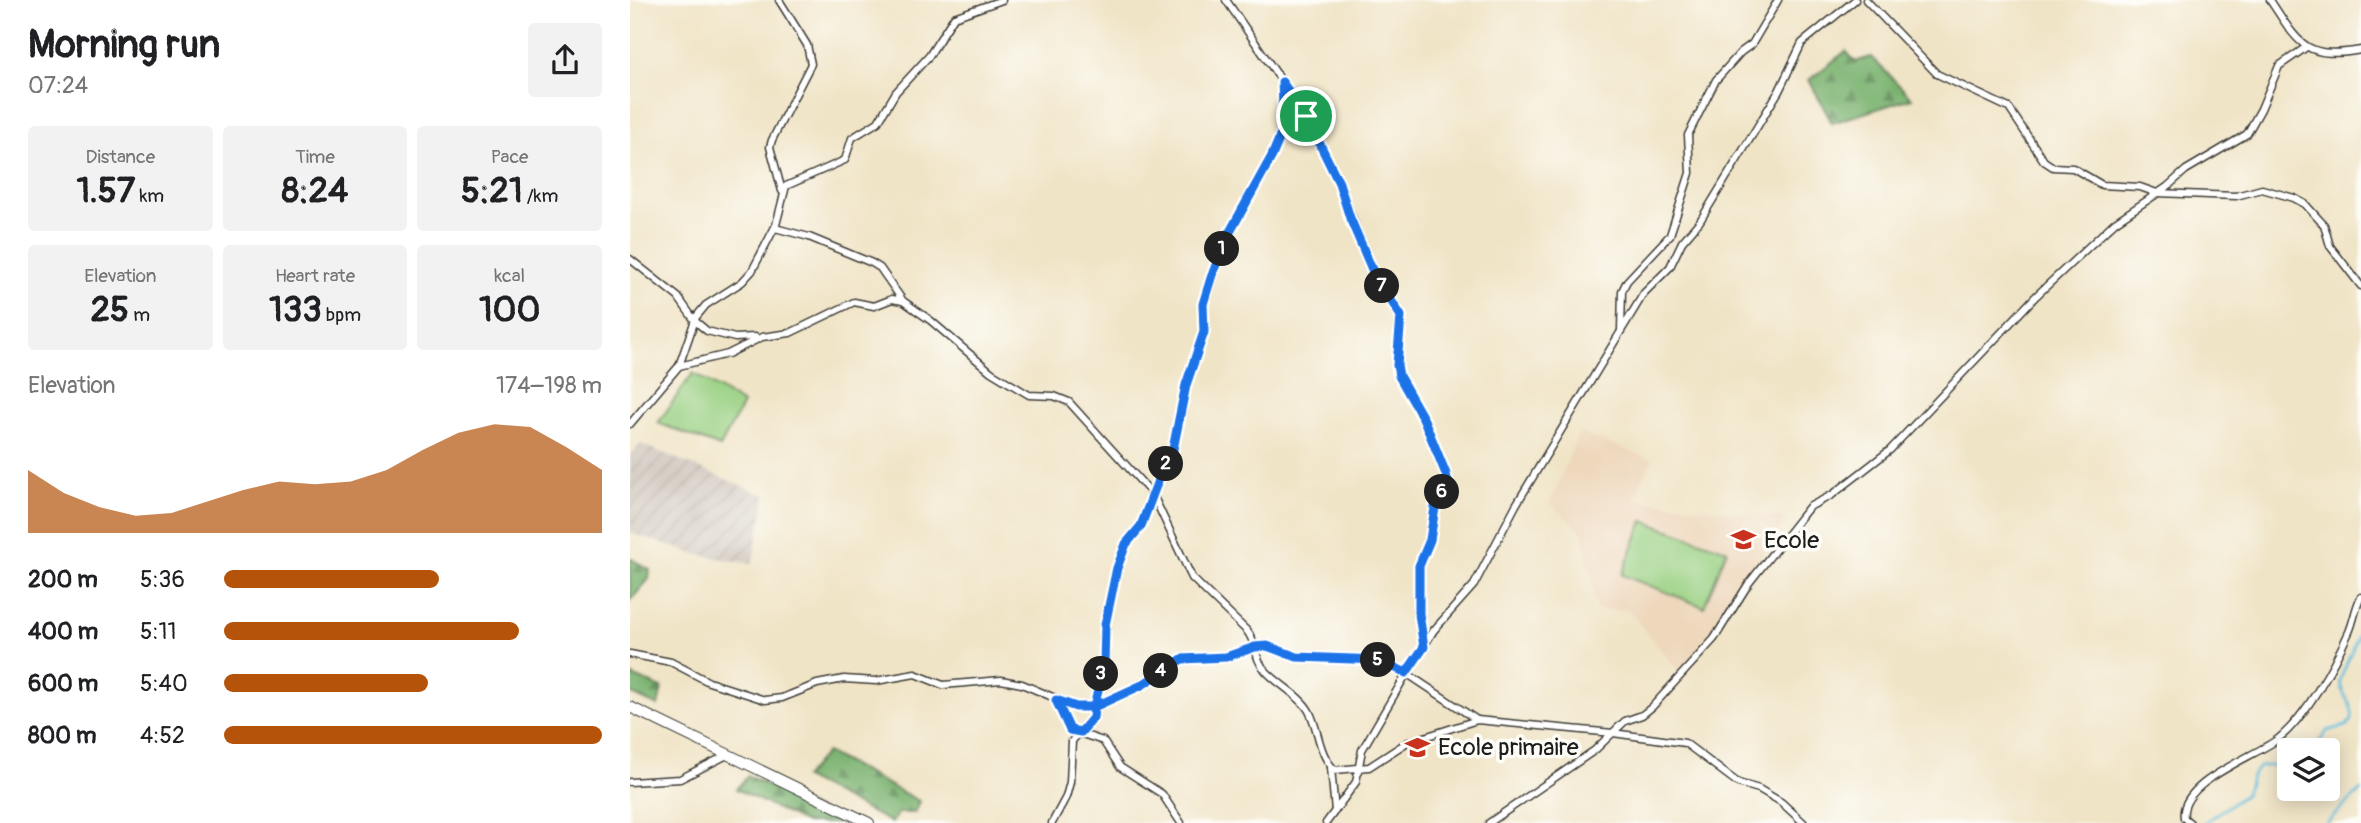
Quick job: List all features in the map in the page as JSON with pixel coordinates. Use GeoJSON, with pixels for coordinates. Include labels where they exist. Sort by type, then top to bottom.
{"type":"FeatureCollection","features":[{"type":"Feature","properties":{"kind":"main road"},"geometry":{"type":"LineString","coordinates":[[630,708],[869,823]]}},
{"type":"Feature","properties":{"kind":"street"},"geometry":{"type":"LineString","coordinates":[[630,424],[679,366],[695,321],[706,305],[742,282],[752,271],[775,228],[782,192],[770,147],[811,64],[807,45],[779,0]]}},
{"type":"Feature","properties":{"kind":"street"},"geometry":{"type":"LineString","coordinates":[[782,192],[791,183],[845,160],[852,138],[878,122],[895,92],[929,56],[954,17],[1002,0]]}},
{"type":"Feature","properties":{"kind":"street"},"geometry":{"type":"LineString","coordinates":[[1226,0],[1311,124],[1339,183],[1350,218],[1374,274],[1401,316],[1397,365],[1399,376],[1424,420],[1448,483],[1436,501],[1430,540],[1419,566],[1419,614],[1424,647]]}},
{"type":"Feature","properties":{"kind":"street"},"geometry":{"type":"LineString","coordinates":[[1621,332],[1622,291],[1627,281],[1670,235],[1690,173],[1688,135],[1716,80],[1741,52],[1752,44],[1772,4],[1777,0]]}},
{"type":"Feature","properties":{"kind":"street"},"geometry":{"type":"LineString","coordinates":[[1326,823],[1356,782],[1362,750],[1406,673],[1434,630],[1474,584],[1516,505],[1644,293],[1670,267],[1682,242],[1700,221],[1720,184],[1779,92],[1801,43],[1854,0]]}},
{"type":"Feature","properties":{"kind":"street"},"geometry":{"type":"LineString","coordinates":[[1866,0],[1937,74],[2009,108],[2044,161],[2053,167],[2073,168],[2102,185],[2140,187],[2157,193],[2243,196],[2262,189],[2294,198],[2305,204],[2324,225],[2330,246],[2361,286]]}},
{"type":"Feature","properties":{"kind":"street"},"geometry":{"type":"LineString","coordinates":[[2270,0],[2305,48],[2320,54],[2361,50]]}},
{"type":"Feature","properties":{"kind":"street"},"geometry":{"type":"LineString","coordinates":[[1489,823],[1551,783],[1625,721],[1652,707],[1714,639],[1749,583],[1809,507],[1832,495],[1890,450],[2075,258],[2115,222],[2186,170],[2246,134],[2261,109],[2279,66],[2305,48]]}},
{"type":"Feature","properties":{"kind":"street"},"geometry":{"type":"LineString","coordinates":[[1072,741],[1093,718],[1104,665],[1105,625],[1117,568],[1126,544],[1141,526],[1172,454],[1186,385],[1204,332],[1203,304],[1211,278],[1226,239],[1272,156],[1284,127],[1282,82]]}},
{"type":"Feature","properties":{"kind":"street"},"geometry":{"type":"LineString","coordinates":[[775,228],[809,237],[872,263],[880,268],[903,300],[991,372],[1029,395],[1054,396],[1069,402],[1153,495],[1192,578],[1247,631],[1259,663],[1265,670],[1308,709],[1318,742],[1331,768],[1335,811]]}},
{"type":"Feature","properties":{"kind":"street"},"geometry":{"type":"LineString","coordinates":[[630,259],[678,297],[695,321],[707,331],[735,338],[790,334],[854,302],[874,306],[892,299],[903,300]]}},
{"type":"Feature","properties":{"kind":"street"},"geometry":{"type":"LineString","coordinates":[[679,366],[728,354],[762,337]]}},
{"type":"Feature","properties":{"kind":"street"},"geometry":{"type":"LineString","coordinates":[[2190,823],[2184,818],[2183,810],[2188,798],[2199,786],[2263,749],[2296,722],[2349,632],[2361,597]]}},
{"type":"Feature","properties":{"kind":"street"},"geometry":{"type":"LineString","coordinates":[[630,654],[671,662],[709,681],[765,700],[782,698],[817,684],[844,679],[876,681],[915,674],[943,685],[1001,680],[1022,684],[1076,707],[1094,707],[1142,685],[1182,659],[1226,657],[1255,647],[1267,646],[1297,657],[1380,660],[1406,673],[1477,720]]}},
{"type":"Feature","properties":{"kind":"street"},"geometry":{"type":"LineString","coordinates":[[1052,823],[1066,797],[1070,782],[1072,741],[1070,730],[1056,700]]}},
{"type":"Feature","properties":{"kind":"street"},"geometry":{"type":"LineString","coordinates":[[1331,768],[1339,771],[1369,767],[1406,743],[1477,720],[1613,733],[1685,743],[1738,783],[1759,789],[1781,802],[1804,823]]}},
{"type":"Feature","properties":{"kind":"street"},"geometry":{"type":"LineString","coordinates":[[1070,730],[1103,741],[1120,767],[1162,794],[1181,823]]}},
{"type":"Feature","properties":{"kind":"street"},"geometry":{"type":"LineString","coordinates":[[630,782],[680,779],[729,754]]}},
{"type":"Feature","properties":{"kind":"shaded area"},"geometry":{"type":"Polygon","coordinates":[[[1579,433],[1652,459],[1634,499],[1786,518],[1739,594],[1679,672],[1628,610],[1597,610],[1583,533],[1550,503],[1579,433]]]}},
{"type":"Feature","properties":{"kind":"shaded area"},"geometry":{"type":"Polygon","coordinates":[[[641,444],[766,496],[752,564],[695,554],[630,533],[630,456],[641,444]]]}},
{"type":"Feature","properties":{"kind":"green space"},"geometry":{"type":"Polygon","coordinates":[[[1846,51],[1855,62],[1871,57],[1912,98],[1832,123],[1809,80],[1846,51]]]}},
{"type":"Feature","properties":{"kind":"green space"},"geometry":{"type":"Polygon","coordinates":[[[693,373],[743,404],[720,447],[658,423],[693,373]]]}},
{"type":"Feature","properties":{"kind":"green space"},"geometry":{"type":"Polygon","coordinates":[[[1643,521],[1727,550],[1704,607],[1622,575],[1643,521]]]}},
{"type":"Feature","properties":{"kind":"green space"},"geometry":{"type":"Polygon","coordinates":[[[630,558],[650,570],[649,579],[630,601],[630,558]]]}},
{"type":"Feature","properties":{"kind":"green space"},"geometry":{"type":"Polygon","coordinates":[[[630,675],[662,688],[658,706],[630,693],[630,675]]]}},
{"type":"Feature","properties":{"kind":"green space"},"geometry":{"type":"Polygon","coordinates":[[[826,752],[919,801],[915,813],[898,813],[892,823],[804,778],[826,752]]]}},
{"type":"Feature","properties":{"kind":"green space"},"geometry":{"type":"Polygon","coordinates":[[[748,776],[845,823],[806,823],[736,789],[748,776]]]}},
{"type":"Feature","properties":{"kind":"waterway"},"geometry":{"type":"LineString","coordinates":[[2322,738],[2327,731],[2346,726],[2352,720],[2351,709],[2340,680],[2361,628]]}},
{"type":"Feature","properties":{"kind":"waterway"},"geometry":{"type":"LineString","coordinates":[[2204,823],[2246,794],[2251,777],[2259,767],[2277,765]]}},
{"type":"Feature","properties":{"kind":"waterway"},"geometry":{"type":"LineString","coordinates":[[2326,823],[2361,790]]}},
{"type":"Feature","properties":{"kind":"place","name":"Ecole"},"geometry":{"type":"Point","coordinates":[1744,540]}},
{"type":"Feature","properties":{"kind":"place","name":"Ecole primaire"},"geometry":{"type":"Point","coordinates":[1418,747]}},
{"type":"Feature","properties":{"kind":"route"},"geometry":{"type":"LineString","coordinates":[[1306,116],[1282,82],[1286,116],[1284,127],[1272,156],[1226,239],[1211,278],[1203,304],[1204,332],[1186,385],[1174,448],[1160,475],[1141,526],[1126,544],[1117,568],[1105,625],[1104,665],[1094,707],[1076,707],[1056,700],[1070,730],[1081,732],[1093,718],[1094,707],[1142,685],[1182,659],[1226,657],[1238,651],[1267,646],[1297,657],[1380,660],[1406,673],[1424,647],[1419,614],[1419,566],[1430,540],[1436,501],[1448,483],[1424,420],[1399,376],[1397,365],[1401,316],[1374,274],[1350,218],[1339,183],[1306,116]]}}]}
